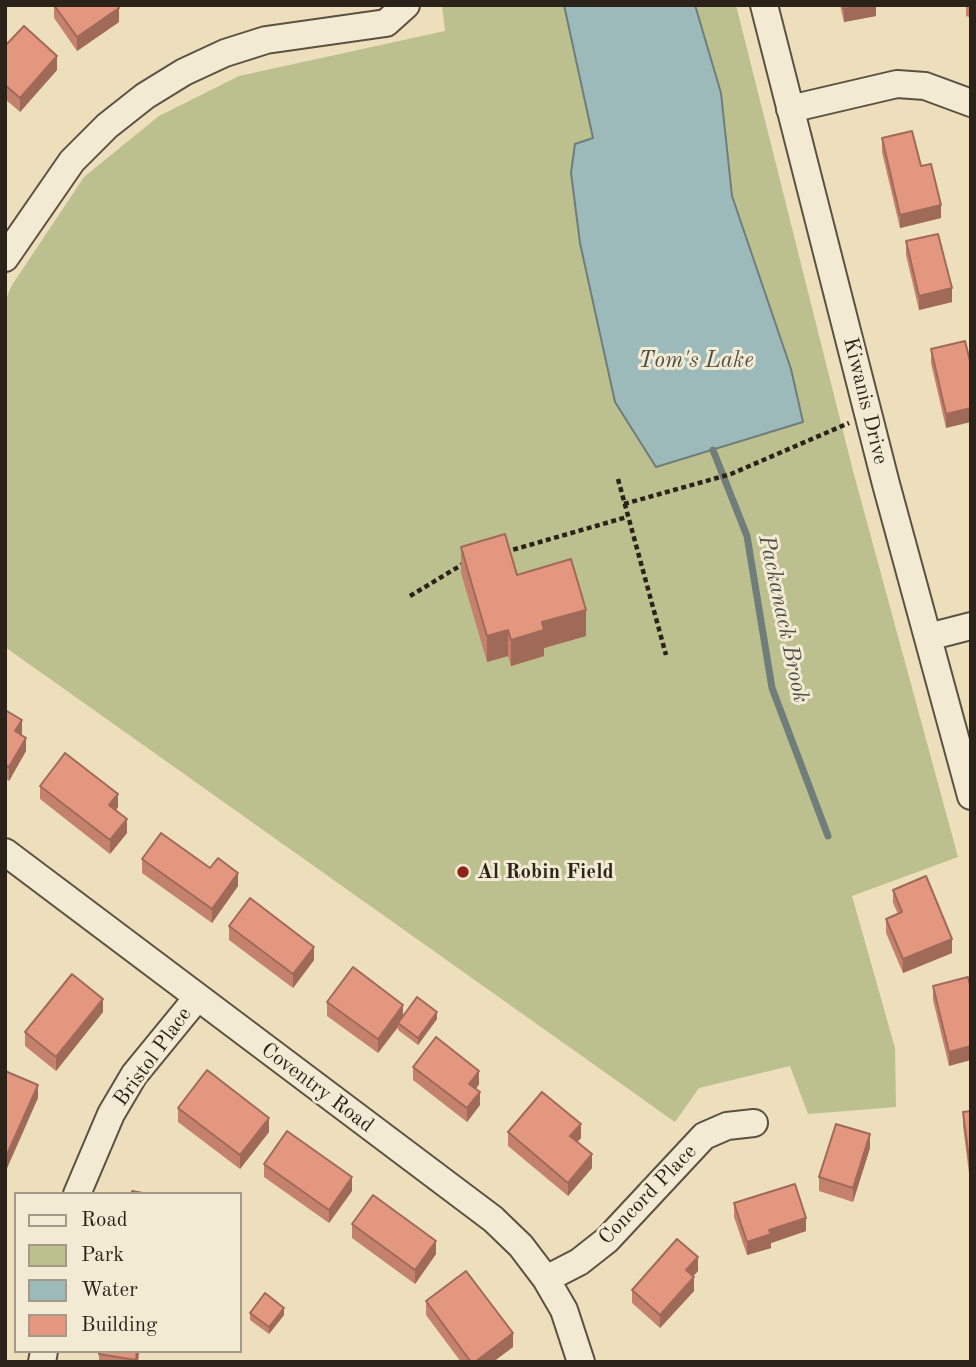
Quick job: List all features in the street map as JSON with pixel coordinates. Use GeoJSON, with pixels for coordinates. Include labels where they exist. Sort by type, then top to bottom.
{"type":"FeatureCollection","features":[{"type":"Feature","properties":{"kind":"street"},"geometry":{"type":"LineString","coordinates":[[5,258],[72,161],[107,126],[145,96],[184,72],[225,53],[266,40],[386,23],[406,5]]}},
{"type":"Feature","properties":{"kind":"street","name":"Kiwanis Drive"},"geometry":{"type":"LineString","coordinates":[[764,5],[869,415],[971,796]]}},
{"type":"Feature","properties":{"kind":"street"},"geometry":{"type":"LineString","coordinates":[[790,108],[897,84],[925,86],[971,103]]}},
{"type":"Feature","properties":{"kind":"street"},"geometry":{"type":"LineString","coordinates":[[928,637],[971,626]]}},
{"type":"Feature","properties":{"kind":"street","name":"Coventry Road"},"geometry":{"type":"LineString","coordinates":[[5,852],[493,1219],[521,1246],[546,1279],[564,1310],[581,1362]]}},
{"type":"Feature","properties":{"kind":"street","name":"Bristol Place"},"geometry":{"type":"LineString","coordinates":[[78,1192],[111,1114],[134,1075],[197,998]]}},
{"type":"Feature","properties":{"kind":"street","name":"Concord Place"},"geometry":{"type":"LineString","coordinates":[[546,1279],[579,1262],[607,1240],[704,1136],[727,1126],[754,1124]]}},
{"type":"Feature","properties":{"kind":"path"},"geometry":{"type":"LineString","coordinates":[[624,503],[731,474],[869,415]]}},
{"type":"Feature","properties":{"kind":"path"},"geometry":{"type":"LineString","coordinates":[[618,479],[666,654]]}},
{"type":"Feature","properties":{"kind":"path"},"geometry":{"type":"LineString","coordinates":[[498,554],[627,517]]}},
{"type":"Feature","properties":{"kind":"path"},"geometry":{"type":"LineString","coordinates":[[410,596],[458,566],[471,562]]}},
{"type":"Feature","properties":{"kind":"green space"},"geometry":{"type":"Polygon","coordinates":[[[442,5],[736,5],[853,471],[958,857],[852,896],[895,1048],[896,1107],[808,1114],[790,1066],[699,1088],[675,1122],[5,647],[5,301],[12,285],[84,177],[159,116],[239,76],[445,31],[442,5]]]}},
{"type":"Feature","properties":{"kind":"water","name":"Tom's Lake"},"geometry":{"type":"Polygon","coordinates":[[[564,5],[695,5],[721,93],[732,196],[791,369],[803,422],[656,467],[615,402],[580,243],[571,173],[575,144],[593,138],[564,5]]]}},
{"type":"Feature","properties":{"kind":"building"},"geometry":{"type":"Polygon","coordinates":[[[54,5],[117,5],[119,8],[77,37],[54,5]]]}},
{"type":"Feature","properties":{"kind":"building"},"geometry":{"type":"Polygon","coordinates":[[[843,5],[860,5],[844,9],[843,5]]]}},
{"type":"Feature","properties":{"kind":"building"},"geometry":{"type":"Polygon","coordinates":[[[24,26],[57,56],[20,98],[5,85],[5,46],[24,26]]]}},
{"type":"Feature","properties":{"kind":"building"},"geometry":{"type":"Polygon","coordinates":[[[912,131],[921,166],[931,164],[941,205],[900,215],[882,138],[912,131]]]}},
{"type":"Feature","properties":{"kind":"building"},"geometry":{"type":"Polygon","coordinates":[[[938,234],[952,288],[919,296],[906,241],[938,234]]]}},
{"type":"Feature","properties":{"kind":"building"},"geometry":{"type":"Polygon","coordinates":[[[965,341],[971,365],[971,408],[946,414],[931,349],[965,341]]]}},
{"type":"Feature","properties":{"kind":"building"},"geometry":{"type":"Polygon","coordinates":[[[505,534],[517,575],[571,559],[586,610],[542,622],[544,630],[511,640],[508,630],[487,636],[461,547],[505,534]]]}},
{"type":"Feature","properties":{"kind":"building"},"geometry":{"type":"Polygon","coordinates":[[[5,710],[22,720],[15,731],[26,738],[9,767],[5,765],[5,710]]]}},
{"type":"Feature","properties":{"kind":"building"},"geometry":{"type":"Polygon","coordinates":[[[65,753],[118,794],[109,805],[127,819],[110,840],[40,786],[65,753]]]}},
{"type":"Feature","properties":{"kind":"building"},"geometry":{"type":"Polygon","coordinates":[[[161,833],[210,868],[218,858],[238,873],[212,909],[142,859],[161,833]]]}},
{"type":"Feature","properties":{"kind":"building"},"geometry":{"type":"Polygon","coordinates":[[[926,876],[952,939],[903,959],[886,919],[902,912],[893,890],[926,876]]]}},
{"type":"Feature","properties":{"kind":"building"},"geometry":{"type":"Polygon","coordinates":[[[250,898],[314,947],[293,974],[229,926],[250,898]]]}},
{"type":"Feature","properties":{"kind":"building"},"geometry":{"type":"Polygon","coordinates":[[[353,967],[403,1005],[378,1039],[327,1002],[353,967]]]}},
{"type":"Feature","properties":{"kind":"building"},"geometry":{"type":"Polygon","coordinates":[[[72,974],[103,999],[56,1057],[25,1032],[72,974]]]}},
{"type":"Feature","properties":{"kind":"building"},"geometry":{"type":"Polygon","coordinates":[[[968,977],[971,989],[971,1046],[949,1052],[933,986],[968,977]]]}},
{"type":"Feature","properties":{"kind":"building"},"geometry":{"type":"Polygon","coordinates":[[[417,997],[437,1012],[418,1038],[398,1023],[417,997]]]}},
{"type":"Feature","properties":{"kind":"building"},"geometry":{"type":"Polygon","coordinates":[[[436,1037],[479,1071],[469,1084],[480,1092],[467,1108],[413,1067],[436,1037]]]}},
{"type":"Feature","properties":{"kind":"building"},"geometry":{"type":"Polygon","coordinates":[[[207,1070],[269,1118],[240,1155],[178,1108],[207,1070]]]}},
{"type":"Feature","properties":{"kind":"building"},"geometry":{"type":"Polygon","coordinates":[[[5,1071],[38,1085],[5,1159],[5,1071]]]}},
{"type":"Feature","properties":{"kind":"building"},"geometry":{"type":"Polygon","coordinates":[[[542,1092],[581,1124],[570,1136],[592,1154],[568,1183],[508,1132],[542,1092]]]}},
{"type":"Feature","properties":{"kind":"building"},"geometry":{"type":"Polygon","coordinates":[[[971,1111],[971,1167],[970,1167],[963,1112],[971,1111]]]}},
{"type":"Feature","properties":{"kind":"building"},"geometry":{"type":"Polygon","coordinates":[[[836,1124],[870,1134],[853,1188],[819,1177],[836,1124]]]}},
{"type":"Feature","properties":{"kind":"building"},"geometry":{"type":"Polygon","coordinates":[[[287,1131],[352,1177],[329,1210],[264,1164],[287,1131]]]}},
{"type":"Feature","properties":{"kind":"building"},"geometry":{"type":"Polygon","coordinates":[[[795,1184],[806,1218],[769,1230],[771,1234],[747,1242],[734,1203],[795,1184]]]}},
{"type":"Feature","properties":{"kind":"building"},"geometry":{"type":"Polygon","coordinates":[[[373,1195],[436,1241],[415,1270],[352,1224],[373,1195]]]}},
{"type":"Feature","properties":{"kind":"building"},"geometry":{"type":"Polygon","coordinates":[[[677,1239],[698,1257],[686,1270],[694,1277],[660,1315],[632,1290],[677,1239]]]}},
{"type":"Feature","properties":{"kind":"building"},"geometry":{"type":"Polygon","coordinates":[[[466,1271],[513,1333],[475,1362],[471,1362],[426,1301],[466,1271]]]}},
{"type":"Feature","properties":{"kind":"building"},"geometry":{"type":"Polygon","coordinates":[[[265,1293],[284,1308],[269,1327],[250,1313],[265,1293]]]}},
{"type":"Feature","properties":{"kind":"building"},"geometry":{"type":"Polygon","coordinates":[[[99,1353],[137,1353],[136,1360],[99,1353]]]}},
{"type":"Feature","properties":{"kind":"waterway","name":"Packanack Brook"},"geometry":{"type":"LineString","coordinates":[[713,450],[747,536],[772,688],[828,836]]}},
{"type":"Feature","properties":{"kind":"place","name":"Al Robin Field"},"geometry":{"type":"Point","coordinates":[463,872]}}]}
